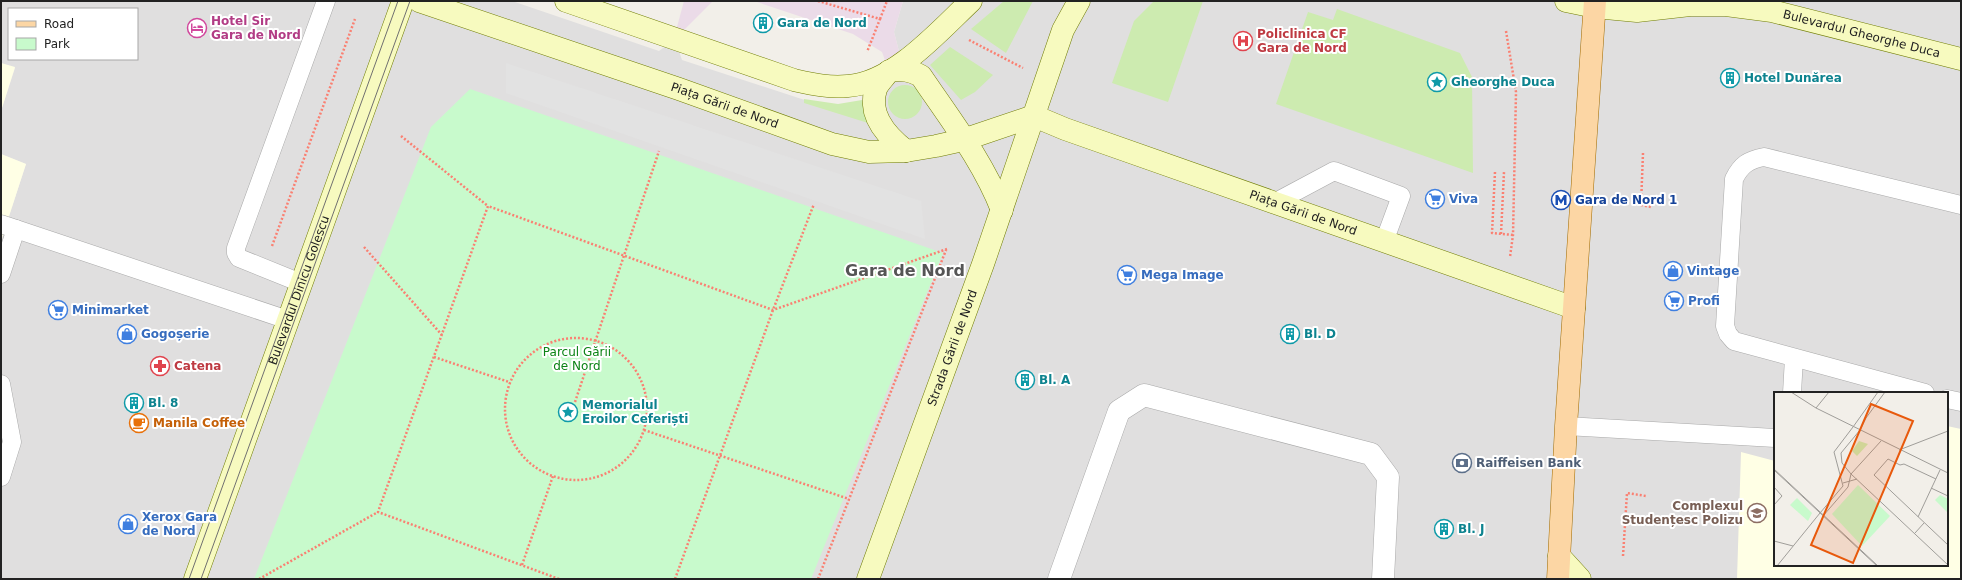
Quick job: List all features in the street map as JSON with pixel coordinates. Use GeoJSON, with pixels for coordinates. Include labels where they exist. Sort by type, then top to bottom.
{"type":"FeatureCollection","features":[{"type":"Feature","properties":{"kind":"main road","name":"Bulevardul Dinicu Golescu"},"geometry":{"type":"LineString","coordinates":[[195,579],[403,1]]}},
{"type":"Feature","properties":{"kind":"main road","name":"Piața Gării de Nord"},"geometry":{"type":"LineString","coordinates":[[419,1],[832,144],[869,152],[920,150],[963,140],[1034,116],[1065,129],[1574,308]]}},
{"type":"Feature","properties":{"kind":"main road"},"geometry":{"type":"LineString","coordinates":[[566,1],[786,78],[820,86],[849,86],[873,80],[889,71],[922,47],[971,1]]}},
{"type":"Feature","properties":{"kind":"main road"},"geometry":{"type":"LineString","coordinates":[[1034,116],[1064,30],[1079,1]]}},
{"type":"Feature","properties":{"kind":"main road"},"geometry":{"type":"LineString","coordinates":[[1558,579],[1566,426],[1595,4],[1566,1]]}},
{"type":"Feature","properties":{"kind":"main road","name":"Bulevardul Gheorghe Duca"},"geometry":{"type":"LineString","coordinates":[[1595,4],[1637,11],[1690,5],[1726,5],[1772,11],[1961,59]]}},
{"type":"Feature","properties":{"kind":"main road"},"geometry":{"type":"LineString","coordinates":[[906,151],[890,139],[882,127],[876,111],[874,100],[876,88],[889,71],[902,69],[914,72],[921,76],[992,186],[1002,210]]}},
{"type":"Feature","properties":{"kind":"main road","name":"Strada Gării de Nord"},"geometry":{"type":"LineString","coordinates":[[868,579],[1002,210],[1034,116]]}},
{"type":"Feature","properties":{"kind":"main road"},"geometry":{"type":"LineString","coordinates":[[1559,556],[1580,579]]}},
{"type":"Feature","properties":{"kind":"street"},"geometry":{"type":"LineString","coordinates":[[1059,579],[1119,411],[1144,395],[1371,454],[1388,477],[1383,579]]}},
{"type":"Feature","properties":{"kind":"lane"},"geometry":{"type":"LineString","coordinates":[[301,283],[239,258],[236,253],[236,248],[326,1]]}},
{"type":"Feature","properties":{"kind":"lane"},"geometry":{"type":"LineString","coordinates":[[1921,392],[1734,341],[1728,334],[1725,326],[1734,179],[1738,170],[1745,163],[1753,159],[1764,157],[1961,205]]}},
{"type":"Feature","properties":{"kind":"lane"},"geometry":{"type":"LineString","coordinates":[[1274,203],[1334,171],[1401,196],[1384,242]]}},
{"type":"Feature","properties":{"kind":"lane"},"geometry":{"type":"LineString","coordinates":[[1,274],[8,227],[288,320]]}},
{"type":"Feature","properties":{"kind":"lane"},"geometry":{"type":"LineString","coordinates":[[1792,392],[1794,358]]}},
{"type":"Feature","properties":{"kind":"lane"},"geometry":{"type":"LineString","coordinates":[[1,384],[12,442],[1,477]]}},
{"type":"Feature","properties":{"kind":"lane"},"geometry":{"type":"LineString","coordinates":[[1948,399],[1961,402]]}},
{"type":"Feature","properties":{"kind":"lane"},"geometry":{"type":"LineString","coordinates":[[1566,426],[1774,438]]}},
{"type":"Feature","properties":{"kind":"path"},"geometry":{"type":"LineString","coordinates":[[818,1],[880,19]]}},
{"type":"Feature","properties":{"kind":"path"},"geometry":{"type":"LineString","coordinates":[[867,52],[887,1]]}},
{"type":"Feature","properties":{"kind":"path"},"geometry":{"type":"LineString","coordinates":[[264,268],[355,19]]}},
{"type":"Feature","properties":{"kind":"path"},"geometry":{"type":"LineString","coordinates":[[944,26],[1046,80]]}},
{"type":"Feature","properties":{"kind":"path"},"geometry":{"type":"LineString","coordinates":[[1506,31],[1516,92],[1513,235],[1506,285]]}},
{"type":"Feature","properties":{"kind":"path"},"geometry":{"type":"LineString","coordinates":[[400,136],[488,206],[772,310],[947,249],[818,579]]}},
{"type":"Feature","properties":{"kind":"path"},"geometry":{"type":"LineString","coordinates":[[576,402],[659,151]]}},
{"type":"Feature","properties":{"kind":"path"},"geometry":{"type":"LineString","coordinates":[[1643,153],[1641,205],[1651,206]]}},
{"type":"Feature","properties":{"kind":"path"},"geometry":{"type":"LineString","coordinates":[[1495,172],[1492,233],[1513,235]]}},
{"type":"Feature","properties":{"kind":"path"},"geometry":{"type":"LineString","coordinates":[[1501,234],[1504,172]]}},
{"type":"Feature","properties":{"kind":"path"},"geometry":{"type":"LineString","coordinates":[[675,579],[772,310],[814,204]]}},
{"type":"Feature","properties":{"kind":"path"},"geometry":{"type":"LineString","coordinates":[[259,579],[378,512],[488,206]]}},
{"type":"Feature","properties":{"kind":"path"},"geometry":{"type":"LineString","coordinates":[[364,246],[442,336]]}},
{"type":"Feature","properties":{"kind":"path"},"geometry":{"type":"LineString","coordinates":[[575,337],[596,340],[616,350],[633,365],[643,385],[647,407],[644,430],[635,448],[626,459],[621,464],[603,475],[583,480],[562,479],[542,472],[525,460],[513,443],[505,423],[504,402],[509,382],[520,363],[535,349],[554,340],[575,337]]}},
{"type":"Feature","properties":{"kind":"path"},"geometry":{"type":"LineString","coordinates":[[434,357],[509,382]]}},
{"type":"Feature","properties":{"kind":"path"},"geometry":{"type":"LineString","coordinates":[[644,430],[720,454],[849,499]]}},
{"type":"Feature","properties":{"kind":"path"},"geometry":{"type":"LineString","coordinates":[[522,565],[553,476]]}},
{"type":"Feature","properties":{"kind":"path"},"geometry":{"type":"LineString","coordinates":[[1623,556],[1627,493],[1646,496]]}},
{"type":"Feature","properties":{"kind":"path"},"geometry":{"type":"LineString","coordinates":[[378,512],[559,579]]}},
{"type":"Feature","properties":{"kind":"shaded area"},"geometry":{"type":"Polygon","coordinates":[[[1,1],[512,1],[659,51],[675,39],[682,60],[823,106],[867,111],[902,63],[894,32],[903,1],[1961,1],[1961,579],[1,579],[1,240],[26,164],[1,154],[1,111],[15,68],[1,63],[1,1]]]}},
{"type":"Feature","properties":{"kind":"shaded area"},"geometry":{"type":"Polygon","coordinates":[[[684,1],[713,1],[675,39],[677,27],[684,1]]]}},
{"type":"Feature","properties":{"kind":"shaded area"},"geometry":{"type":"Polygon","coordinates":[[[754,1],[903,1],[894,32],[902,63],[889,71],[882,52],[853,34],[754,1]]]}},
{"type":"Feature","properties":{"kind":"shaded area"},"geometry":{"type":"Polygon","coordinates":[[[1,63],[15,67],[1,111],[1,63]]]}},
{"type":"Feature","properties":{"kind":"shaded area"},"geometry":{"type":"Polygon","coordinates":[[[506,63],[921,201],[925,239],[506,93],[506,63]]]}},
{"type":"Feature","properties":{"kind":"shaded area"},"geometry":{"type":"Polygon","coordinates":[[[1,154],[26,164],[1,241],[1,154]]]}},
{"type":"Feature","properties":{"kind":"shaded area","name":"Complexul Studențesc Polizu"},"geometry":{"type":"Polygon","coordinates":[[[1948,426],[1961,429],[1961,579],[1737,579],[1741,452],[1774,461],[1774,566],[1948,566],[1948,426]]]}},
{"type":"Feature","properties":{"kind":"green space"},"geometry":{"type":"Polygon","coordinates":[[[1004,1],[1033,1],[1006,53],[971,29],[1004,1]]]}},
{"type":"Feature","properties":{"kind":"green space"},"geometry":{"type":"Polygon","coordinates":[[[1154,1],[1203,1],[1168,102],[1112,83],[1134,21],[1154,1]]]}},
{"type":"Feature","properties":{"kind":"green space"},"geometry":{"type":"Polygon","coordinates":[[[1337,9],[1460,53],[1472,77],[1473,173],[1276,104],[1308,12],[1333,20],[1337,9]]]}},
{"type":"Feature","properties":{"kind":"green space"},"geometry":{"type":"Polygon","coordinates":[[[950,47],[993,75],[975,92],[961,100],[930,65],[950,47]]]}},
{"type":"Feature","properties":{"kind":"green space"},"geometry":{"type":"Polygon","coordinates":[[[905,85],[917,90],[922,102],[917,114],[905,119],[893,114],[888,102],[893,90],[905,85]]]}},
{"type":"Feature","properties":{"kind":"green space","name":"Parcul Gării de Nord"},"geometry":{"type":"Polygon","coordinates":[[[470,89],[943,253],[811,579],[254,579],[431,127],[470,89]]]}},
{"type":"Feature","properties":{"kind":"green space"},"geometry":{"type":"Polygon","coordinates":[[[804,99],[838,104],[862,100],[868,123],[804,103],[804,99]]]}},
{"type":"Feature","properties":{"kind":"tram line"},"geometry":{"type":"LineString","coordinates":[[189,579],[398,1]]}},
{"type":"Feature","properties":{"kind":"tram line"},"geometry":{"type":"LineString","coordinates":[[201,579],[410,1]]}},
{"type":"Feature","properties":{"kind":"place","name":"Gara de Nord"},"geometry":{"type":"Point","coordinates":[763,23]}},
{"type":"Feature","properties":{"kind":"place","name":"Hotel Sir Gara de Nord"},"geometry":{"type":"Point","coordinates":[197,28]}},
{"type":"Feature","properties":{"kind":"place","name":"Policlinica CF Gara de Nord"},"geometry":{"type":"Point","coordinates":[1243,41]}},
{"type":"Feature","properties":{"kind":"place","name":"Hotel Dunărea"},"geometry":{"type":"Point","coordinates":[1730,78]}},
{"type":"Feature","properties":{"kind":"place","name":"Gheorghe Duca"},"geometry":{"type":"Point","coordinates":[1437,82]}},
{"type":"Feature","properties":{"kind":"place","name":"Viva"},"geometry":{"type":"Point","coordinates":[1435,199]}},
{"type":"Feature","properties":{"kind":"place","name":"Gara de Nord 1"},"geometry":{"type":"Point","coordinates":[1561,200]}},
{"type":"Feature","properties":{"kind":"place","name":"Vintage"},"geometry":{"type":"Point","coordinates":[1673,271]}},
{"type":"Feature","properties":{"kind":"place","name":"Mega Image"},"geometry":{"type":"Point","coordinates":[1127,275]}},
{"type":"Feature","properties":{"kind":"place","name":"Profi"},"geometry":{"type":"Point","coordinates":[1674,301]}},
{"type":"Feature","properties":{"kind":"place","name":"Minimarket"},"geometry":{"type":"Point","coordinates":[58,310]}},
{"type":"Feature","properties":{"kind":"place","name":"Gogoșerie"},"geometry":{"type":"Point","coordinates":[127,334]}},
{"type":"Feature","properties":{"kind":"place","name":"Bl. D"},"geometry":{"type":"Point","coordinates":[1290,334]}},
{"type":"Feature","properties":{"kind":"place","name":"Catena"},"geometry":{"type":"Point","coordinates":[160,366]}},
{"type":"Feature","properties":{"kind":"place","name":"Bl. A"},"geometry":{"type":"Point","coordinates":[1025,380]}},
{"type":"Feature","properties":{"kind":"place","name":"Bl. 8"},"geometry":{"type":"Point","coordinates":[134,403]}},
{"type":"Feature","properties":{"kind":"place","name":"Memorialul Eroilor Ceferiști"},"geometry":{"type":"Point","coordinates":[568,412]}},
{"type":"Feature","properties":{"kind":"place","name":"Manila Coffee"},"geometry":{"type":"Point","coordinates":[139,423]}},
{"type":"Feature","properties":{"kind":"place","name":"Raiffeisen Bank"},"geometry":{"type":"Point","coordinates":[1462,463]}},
{"type":"Feature","properties":{"kind":"place","name":"Complexul Studențesc Polizu"},"geometry":{"type":"Point","coordinates":[1757,513]}},
{"type":"Feature","properties":{"kind":"place","name":"Xerox Gara de Nord"},"geometry":{"type":"Point","coordinates":[128,524]}},
{"type":"Feature","properties":{"kind":"place","name":"Bl. J"},"geometry":{"type":"Point","coordinates":[1444,529]}},
{"type":"Feature","properties":{"kind":"district","name":"Gara de Nord"},"geometry":{"type":"Point","coordinates":[905,270]}}]}
